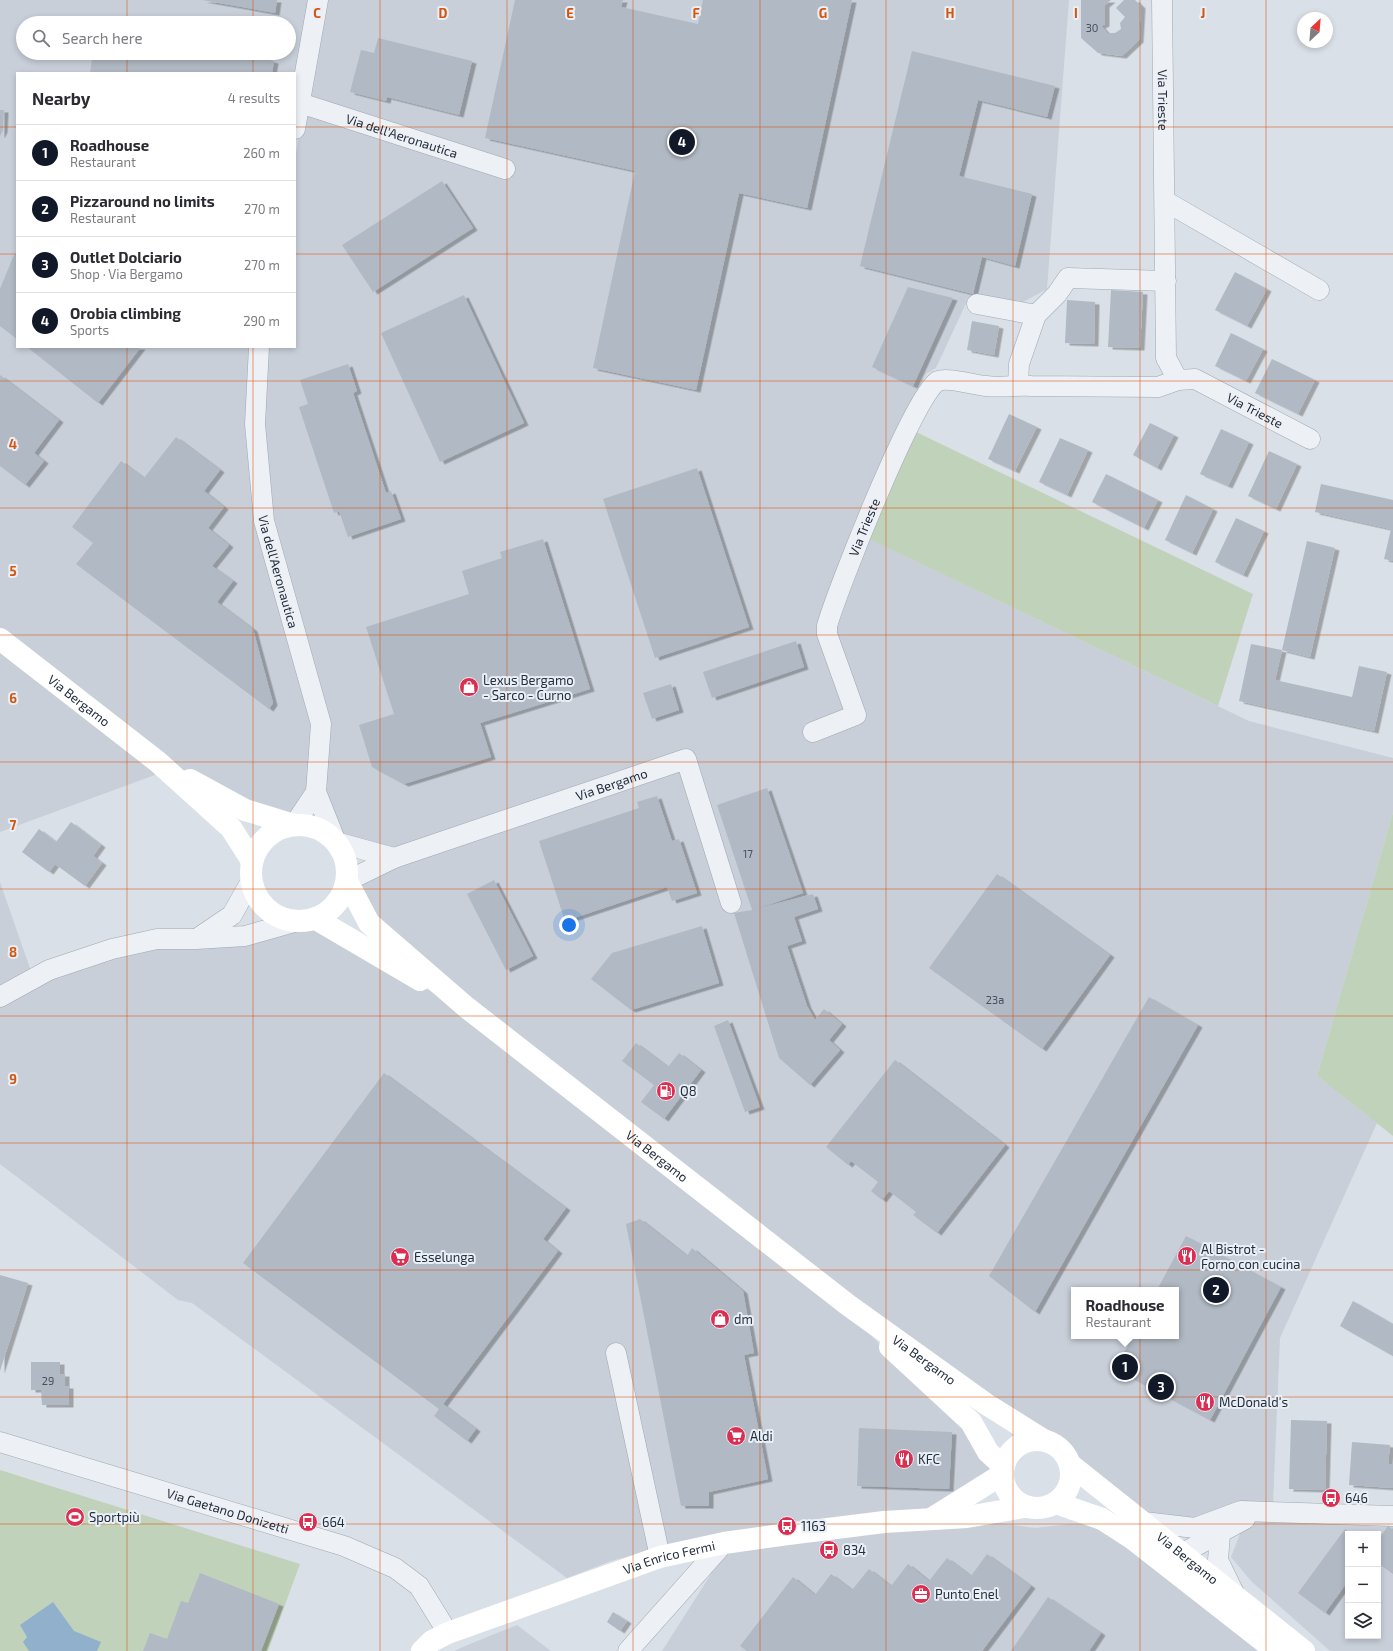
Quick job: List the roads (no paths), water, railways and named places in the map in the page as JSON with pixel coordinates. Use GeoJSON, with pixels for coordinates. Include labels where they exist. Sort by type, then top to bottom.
{"type":"FeatureCollection","features":[{"type":"Feature","properties":{"kind":"main road","name":"Via Bergamo"},"geometry":{"type":"LineString","coordinates":[[0,639],[158,762],[231,828],[252,871]]}},
{"type":"Feature","properties":{"kind":"main road","name":"Via Bergamo"},"geometry":{"type":"LineString","coordinates":[[158,762],[245,810],[294,825]]}},
{"type":"Feature","properties":{"kind":"main road"},"geometry":{"type":"LineString","coordinates":[[294,825],[317,828],[336,842],[346,861],[347,881],[341,897],[330,910],[307,920],[277,916],[260,901],[252,871],[258,848],[267,837],[280,829],[294,825]]}},
{"type":"Feature","properties":{"kind":"main road","name":"Via Bergamo"},"geometry":{"type":"LineString","coordinates":[[347,881],[369,923],[466,1007],[848,1305],[986,1404],[1042,1439]]}},
{"type":"Feature","properties":{"kind":"main road","name":"Via Bergamo"},"geometry":{"type":"LineString","coordinates":[[307,920],[466,1007]]}},
{"type":"Feature","properties":{"kind":"main road","name":"Via Bergamo"},"geometry":{"type":"LineString","coordinates":[[848,1305],[910,1368],[971,1422],[988,1452],[1002,1470]]}},
{"type":"Feature","properties":{"kind":"main road"},"geometry":{"type":"LineString","coordinates":[[1042,1439],[1056,1445],[1067,1455],[1071,1465],[1070,1480],[1064,1493],[1056,1503],[1037,1509],[1024,1507],[1011,1497],[1004,1484],[1002,1470],[1015,1447],[1026,1440],[1042,1439]]}},
{"type":"Feature","properties":{"kind":"main road","name":"Via Bergamo"},"geometry":{"type":"LineString","coordinates":[[1071,1465],[1139,1530],[1276,1651]]}},
{"type":"Feature","properties":{"kind":"main road","name":"Via Enrico Fermi"},"geometry":{"type":"LineString","coordinates":[[931,1518],[1002,1470]]}},
{"type":"Feature","properties":{"kind":"main road","name":"Via Bergamo"},"geometry":{"type":"LineString","coordinates":[[1056,1503],[1139,1530],[1183,1553],[1304,1651]]}},
{"type":"Feature","properties":{"kind":"main road","name":"Via Enrico Fermi"},"geometry":{"type":"LineString","coordinates":[[422,1651],[432,1641],[448,1633],[660,1557],[724,1543],[884,1522],[967,1517],[1024,1507]]}},
{"type":"Feature","properties":{"kind":"street"},"geometry":{"type":"LineString","coordinates":[[296,124],[318,0]]}},
{"type":"Feature","properties":{"kind":"street","name":"Via Trieste"},"geometry":{"type":"LineString","coordinates":[[1162,0],[1166,358],[1178,380]]}},
{"type":"Feature","properties":{"kind":"street","name":"Via dell'Aeronautica"},"geometry":{"type":"LineString","coordinates":[[300,103],[504,169]]}},
{"type":"Feature","properties":{"kind":"street"},"geometry":{"type":"LineString","coordinates":[[1165,201],[1319,290]]}},
{"type":"Feature","properties":{"kind":"street"},"geometry":{"type":"LineString","coordinates":[[1018,385],[1019,364],[1036,315],[1057,294],[1068,278],[1166,281]]}},
{"type":"Feature","properties":{"kind":"street"},"geometry":{"type":"LineString","coordinates":[[977,304],[1036,315]]}},
{"type":"Feature","properties":{"kind":"street","name":"Via dell'Aeronautica"},"geometry":{"type":"LineString","coordinates":[[259,348],[255,424],[264,521],[321,724],[316,792],[336,842]]}},
{"type":"Feature","properties":{"kind":"street","name":"Via Trieste"},"geometry":{"type":"LineString","coordinates":[[813,732],[856,715],[827,634],[827,626],[858,540],[906,431],[926,392],[938,381],[946,380],[993,387],[1018,385],[1158,387],[1178,380],[1195,379],[1310,439]]}},
{"type":"Feature","properties":{"kind":"street","name":"Via Bergamo"},"geometry":{"type":"LineString","coordinates":[[347,881],[394,858],[686,759],[731,903]]}},
{"type":"Feature","properties":{"kind":"street","name":"Via dell'Aeronautica"},"geometry":{"type":"LineString","coordinates":[[294,825],[316,792]]}},
{"type":"Feature","properties":{"kind":"street"},"geometry":{"type":"LineString","coordinates":[[336,842],[394,858]]}},
{"type":"Feature","properties":{"kind":"street"},"geometry":{"type":"LineString","coordinates":[[196,939],[232,915],[252,871]]}},
{"type":"Feature","properties":{"kind":"street"},"geometry":{"type":"LineString","coordinates":[[0,997],[49,970],[112,949],[157,939],[196,939],[245,936],[307,920]]}},
{"type":"Feature","properties":{"kind":"street"},"geometry":{"type":"LineString","coordinates":[[616,1353],[660,1557]]}},
{"type":"Feature","properties":{"kind":"street","name":"Via Gaetano Donizetti"},"geometry":{"type":"LineString","coordinates":[[0,1442],[344,1546],[395,1568],[419,1586],[448,1633]]}},
{"type":"Feature","properties":{"kind":"street"},"geometry":{"type":"LineString","coordinates":[[1139,1530],[1195,1528],[1241,1511],[1393,1516]]}},
{"type":"Feature","properties":{"kind":"street"},"geometry":{"type":"LineString","coordinates":[[1183,1553],[1243,1520],[1261,1512]]}},
{"type":"Feature","properties":{"kind":"street"},"geometry":{"type":"LineString","coordinates":[[1220,1534],[1218,1560],[1236,1597]]}},
{"type":"Feature","properties":{"kind":"street"},"geometry":{"type":"LineString","coordinates":[[628,1651],[724,1543]]}},
{"type":"Feature","properties":{"kind":"water"},"geometry":{"type":"Polygon","coordinates":[[[53,1602],[74,1631],[101,1642],[97,1651],[29,1651],[23,1642],[27,1637],[20,1625],[53,1602]]]}},
{"type":"Feature","properties":{"kind":"place","name":"Orobia climbing"},"geometry":{"type":"Point","coordinates":[682,142]}},
{"type":"Feature","properties":{"kind":"place","name":"Lexus Bergamo - Sarco - Curno"},"geometry":{"type":"Point","coordinates":[469,687]}},
{"type":"Feature","properties":{"kind":"place","name":"Q8"},"geometry":{"type":"Point","coordinates":[666,1091]}},
{"type":"Feature","properties":{"kind":"place","name":"Al Bistrot - Forno con cucina"},"geometry":{"type":"Point","coordinates":[1187,1256]}},
{"type":"Feature","properties":{"kind":"place","name":"Esselunga"},"geometry":{"type":"Point","coordinates":[400,1257]}},
{"type":"Feature","properties":{"kind":"place","name":"Pizzaround no limits"},"geometry":{"type":"Point","coordinates":[1216,1290]}},
{"type":"Feature","properties":{"kind":"place","name":"dm"},"geometry":{"type":"Point","coordinates":[720,1319]}},
{"type":"Feature","properties":{"kind":"place","name":"Roadhouse"},"geometry":{"type":"Point","coordinates":[1125,1367]}},
{"type":"Feature","properties":{"kind":"place","name":"Outlet Dolciario"},"geometry":{"type":"Point","coordinates":[1161,1387]}},
{"type":"Feature","properties":{"kind":"place","name":"McDonald's"},"geometry":{"type":"Point","coordinates":[1205,1402]}},
{"type":"Feature","properties":{"kind":"place","name":"Aldi"},"geometry":{"type":"Point","coordinates":[736,1436]}},
{"type":"Feature","properties":{"kind":"place","name":"KFC"},"geometry":{"type":"Point","coordinates":[904,1459]}},
{"type":"Feature","properties":{"kind":"place","name":"646"},"geometry":{"type":"Point","coordinates":[1331,1498]}},
{"type":"Feature","properties":{"kind":"place","name":"Sportpiù"},"geometry":{"type":"Point","coordinates":[75,1517]}},
{"type":"Feature","properties":{"kind":"place","name":"664"},"geometry":{"type":"Point","coordinates":[308,1522]}},
{"type":"Feature","properties":{"kind":"place","name":"1163"},"geometry":{"type":"Point","coordinates":[787,1526]}},
{"type":"Feature","properties":{"kind":"place","name":"834"},"geometry":{"type":"Point","coordinates":[829,1550]}},
{"type":"Feature","properties":{"kind":"place","name":"Punto Enel"},"geometry":{"type":"Point","coordinates":[921,1594]}}]}
